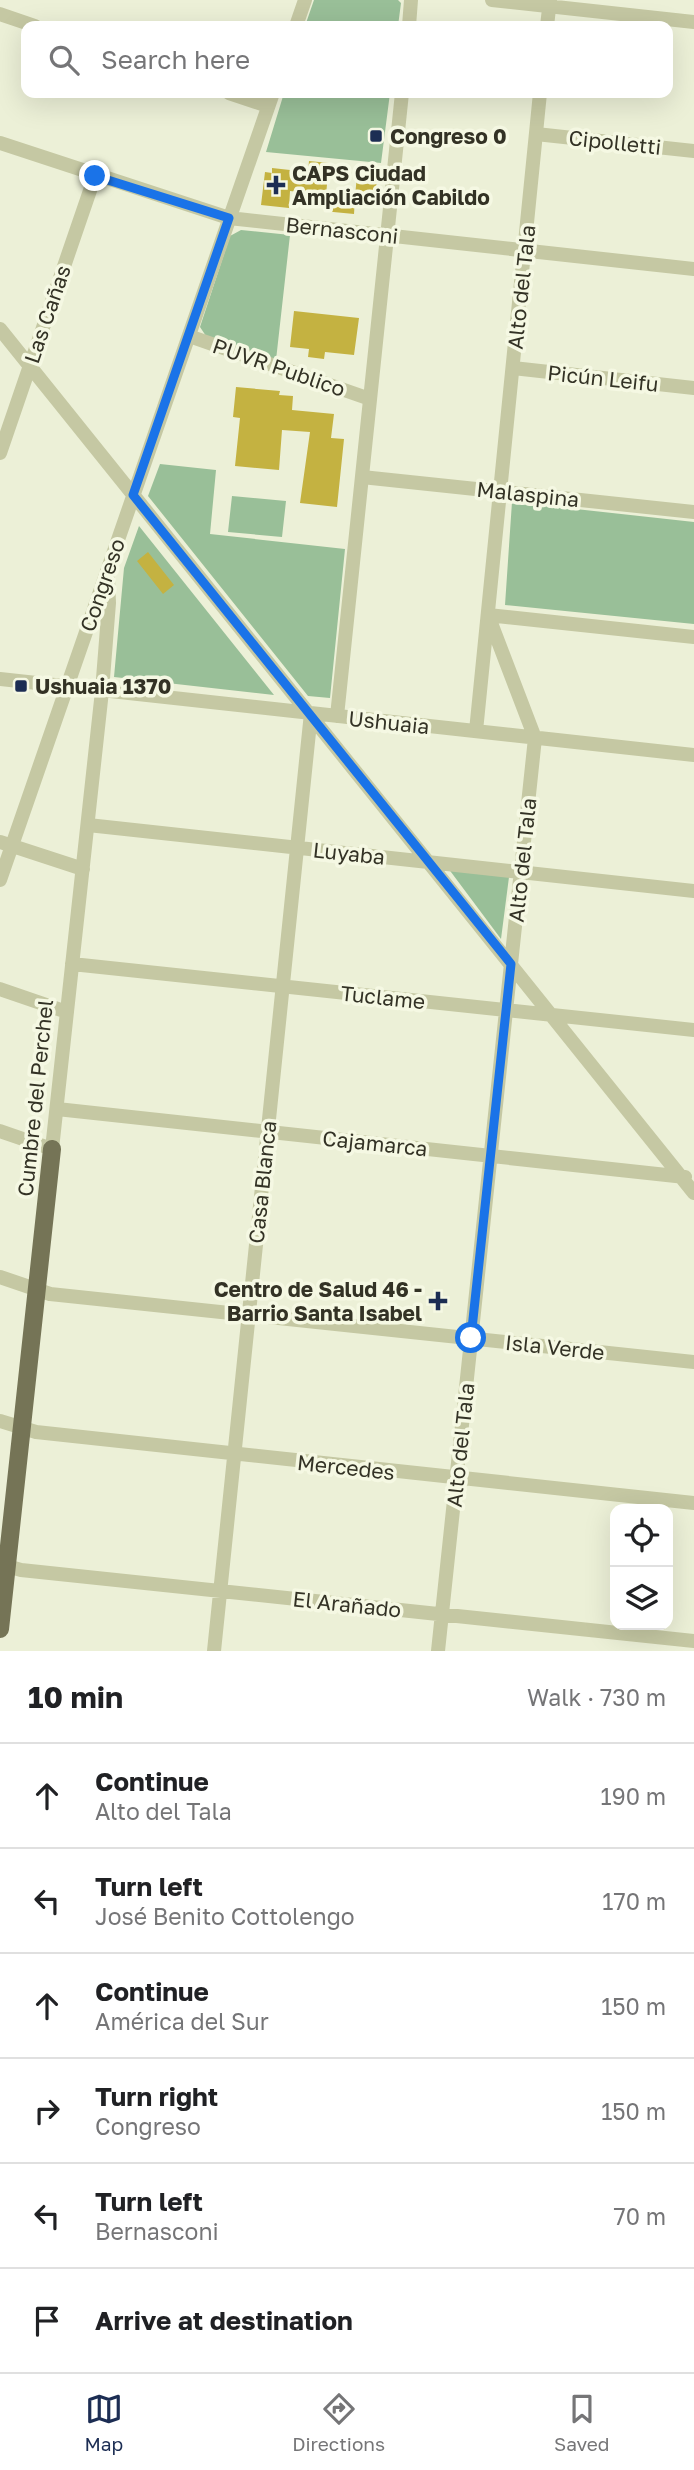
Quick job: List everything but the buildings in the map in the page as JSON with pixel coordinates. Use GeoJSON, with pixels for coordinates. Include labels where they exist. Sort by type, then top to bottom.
{"type":"FeatureCollection","features":[{"type":"Feature","properties":{"kind":"main road","name":"Cumbre del Perchel"},"geometry":{"type":"LineString","coordinates":[[0,1629],[3,1565],[22,1429],[52,1149]]}},
{"type":"Feature","properties":{"kind":"street"},"geometry":{"type":"LineString","coordinates":[[298,21],[306,0]]}},
{"type":"Feature","properties":{"kind":"street"},"geometry":{"type":"LineString","coordinates":[[409,21],[411,0]]}},
{"type":"Feature","properties":{"kind":"street"},"geometry":{"type":"LineString","coordinates":[[492,0],[549,3],[694,22]]}},
{"type":"Feature","properties":{"kind":"street"},"geometry":{"type":"LineString","coordinates":[[547,21],[549,3]]}},
{"type":"Feature","properties":{"kind":"street"},"geometry":{"type":"LineString","coordinates":[[0,14],[21,21]]}},
{"type":"Feature","properties":{"kind":"street"},"geometry":{"type":"LineString","coordinates":[[337,716],[401,98]]}},
{"type":"Feature","properties":{"kind":"street","name":"Alto del Tala"},"geometry":{"type":"LineString","coordinates":[[476,731],[540,98]]}},
{"type":"Feature","properties":{"kind":"street","name":"Congreso"},"geometry":{"type":"LineString","coordinates":[[0,880],[6,844],[67,687],[270,99]]}},
{"type":"Feature","properties":{"kind":"street","name":"Cipolletti"},"geometry":{"type":"LineString","coordinates":[[536,134],[694,151]]}},
{"type":"Feature","properties":{"kind":"street","name":"Bernasconi"},"geometry":{"type":"LineString","coordinates":[[0,143],[229,218],[694,269]]}},
{"type":"Feature","properties":{"kind":"street","name":"Las Cañas"},"geometry":{"type":"LineString","coordinates":[[0,453],[95,176]]}},
{"type":"Feature","properties":{"kind":"street"},"geometry":{"type":"LineString","coordinates":[[0,329],[551,1015],[687,1177],[694,1193]]}},
{"type":"Feature","properties":{"kind":"street","name":"PUVR Publico"},"geometry":{"type":"LineString","coordinates":[[189,335],[370,399]]}},
{"type":"Feature","properties":{"kind":"street","name":"Picún Leifu"},"geometry":{"type":"LineString","coordinates":[[513,368],[694,388]]}},
{"type":"Feature","properties":{"kind":"street","name":"Malaspina"},"geometry":{"type":"LineString","coordinates":[[362,477],[694,512]]}},
{"type":"Feature","properties":{"kind":"street","name":"Cumbre del Perchel"},"geometry":{"type":"LineString","coordinates":[[52,1149],[102,691],[109,603],[108,570]]}},
{"type":"Feature","properties":{"kind":"street"},"geometry":{"type":"LineString","coordinates":[[535,738],[488,615],[694,637]]}},
{"type":"Feature","properties":{"kind":"street","name":"Ushuaia"},"geometry":{"type":"LineString","coordinates":[[0,679],[694,755]]}},
{"type":"Feature","properties":{"kind":"street","name":"Casa Blanca"},"geometry":{"type":"LineString","coordinates":[[214,1651],[311,713]]}},
{"type":"Feature","properties":{"kind":"street","name":"Alto del Tala"},"geometry":{"type":"LineString","coordinates":[[438,1651],[535,738]]}},
{"type":"Feature","properties":{"kind":"street","name":"Luyaba"},"geometry":{"type":"LineString","coordinates":[[88,825],[694,891]]}},
{"type":"Feature","properties":{"kind":"street"},"geometry":{"type":"LineString","coordinates":[[6,844],[83,869]]}},
{"type":"Feature","properties":{"kind":"street","name":"Tuclame"},"geometry":{"type":"LineString","coordinates":[[72,964],[694,1030]]}},
{"type":"Feature","properties":{"kind":"street"},"geometry":{"type":"LineString","coordinates":[[0,989],[67,1012]]}},
{"type":"Feature","properties":{"kind":"street","name":"Cajamarca"},"geometry":{"type":"LineString","coordinates":[[57,1109],[687,1177]]}},
{"type":"Feature","properties":{"kind":"street"},"geometry":{"type":"LineString","coordinates":[[0,1131],[52,1149]]}},
{"type":"Feature","properties":{"kind":"street","name":"Isla Verde"},"geometry":{"type":"LineString","coordinates":[[0,1277],[50,1294],[694,1362]]}},
{"type":"Feature","properties":{"kind":"street","name":"Mercedes"},"geometry":{"type":"LineString","coordinates":[[0,1421],[36,1432],[694,1503]]}},
{"type":"Feature","properties":{"kind":"street","name":"El Arañado"},"geometry":{"type":"LineString","coordinates":[[3,1565],[220,1591],[694,1641]]}},
{"type":"Feature","properties":{"kind":"green space"},"geometry":{"type":"Polygon","coordinates":[[[314,0],[398,0],[401,3],[399,21],[307,21],[314,0]]]}},
{"type":"Feature","properties":{"kind":"green space"},"geometry":{"type":"Polygon","coordinates":[[[282,98],[389,98],[381,163],[266,152],[282,98]]]}},
{"type":"Feature","properties":{"kind":"green space"},"geometry":{"type":"Polygon","coordinates":[[[241,230],[290,235],[276,360],[206,336],[200,327],[230,236],[241,230]]]}},
{"type":"Feature","properties":{"kind":"green space"},"geometry":{"type":"Polygon","coordinates":[[[160,464],[216,470],[210,534],[345,549],[330,698],[308,696],[148,496],[160,464]]]}},
{"type":"Feature","properties":{"kind":"green space"},"geometry":{"type":"Polygon","coordinates":[[[232,496],[286,501],[282,537],[228,532],[232,496]]]}},
{"type":"Feature","properties":{"kind":"green space"},"geometry":{"type":"Polygon","coordinates":[[[512,502],[694,522],[694,624],[505,605],[512,502]]]}},
{"type":"Feature","properties":{"kind":"green space"},"geometry":{"type":"Polygon","coordinates":[[[139,526],[274,695],[114,677],[124,568],[139,526]]]}},
{"type":"Feature","properties":{"kind":"green space"},"geometry":{"type":"Polygon","coordinates":[[[448,868],[509,877],[501,939],[448,868]]]}},
{"type":"Feature","properties":{"kind":"place","name":"Congreso 0"},"geometry":{"type":"Point","coordinates":[376,136]}},
{"type":"Feature","properties":{"kind":"place","name":"CAPS Ciudad Ampliación Cabildo"},"geometry":{"type":"Point","coordinates":[276,185]}},
{"type":"Feature","properties":{"kind":"place","name":"Ushuaia 1370"},"geometry":{"type":"Point","coordinates":[21,686]}},
{"type":"Feature","properties":{"kind":"place","name":"Centro de Salud 46 - Barrio Santa Isabel"},"geometry":{"type":"Point","coordinates":[438,1301]}},
{"type":"Feature","properties":{"kind":"route"},"geometry":{"type":"LineString","coordinates":[[95,176],[229,218],[133,495],[511,964],[471,1338]]}}]}
